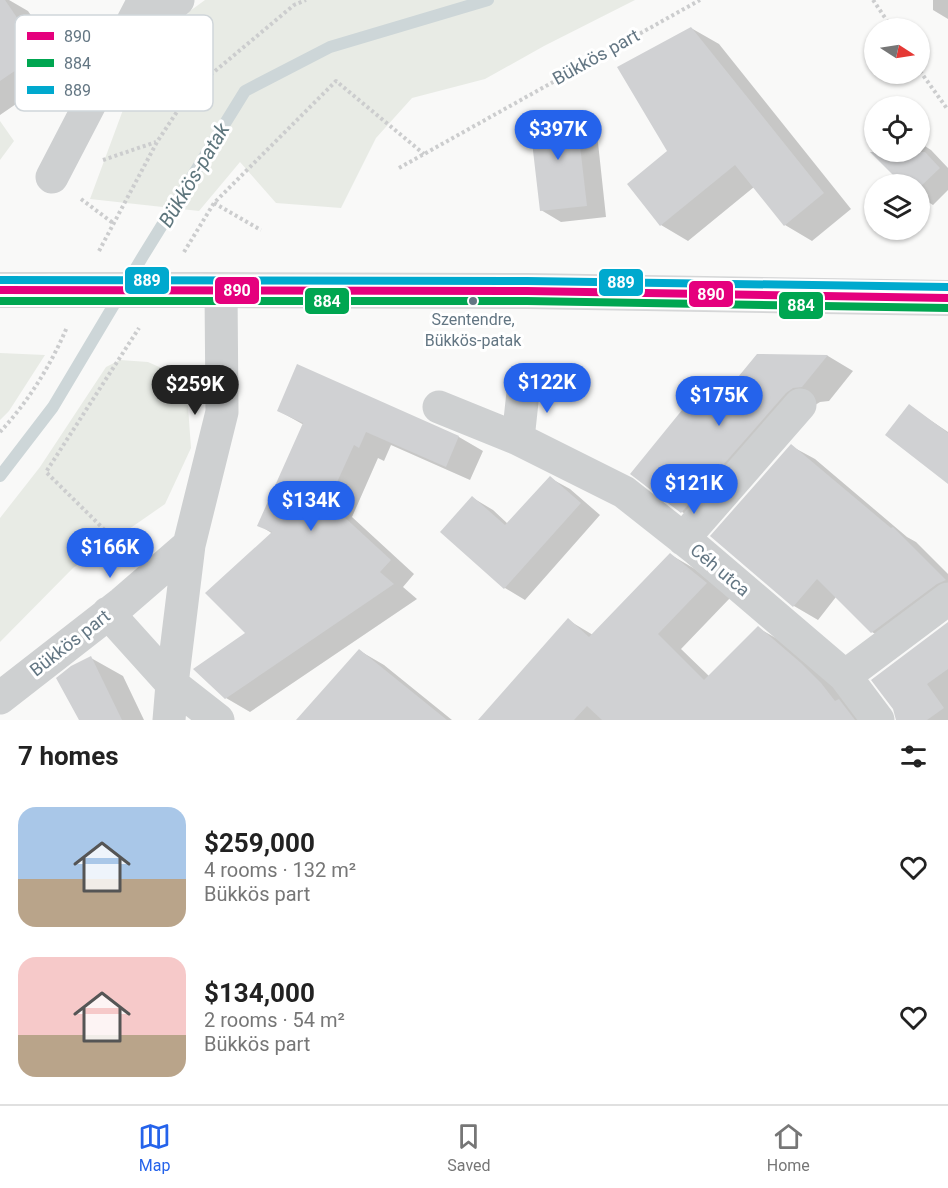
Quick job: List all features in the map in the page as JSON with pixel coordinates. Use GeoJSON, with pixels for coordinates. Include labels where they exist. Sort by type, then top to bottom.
{"type":"FeatureCollection","features":[{"type":"Feature","properties":{"kind":"main road"},"geometry":{"type":"LineString","coordinates":[[0,290],[527,291],[948,298]]}},
{"type":"Feature","properties":{"kind":"street"},"geometry":{"type":"LineString","coordinates":[[136,15],[144,0]]}},
{"type":"Feature","properties":{"kind":"street"},"geometry":{"type":"LineString","coordinates":[[159,15],[178,0]]}},
{"type":"Feature","properties":{"kind":"street"},"geometry":{"type":"LineString","coordinates":[[52,177],[86,111]]}},
{"type":"Feature","properties":{"kind":"street"},"geometry":{"type":"LineString","coordinates":[[169,720],[189,545],[222,412],[211,290]]}},
{"type":"Feature","properties":{"kind":"street"},"geometry":{"type":"LineString","coordinates":[[518,439],[524,383]]}},
{"type":"Feature","properties":{"kind":"street"},"geometry":{"type":"LineString","coordinates":[[683,539],[801,405]]}},
{"type":"Feature","properties":{"kind":"street","name":"Céh utca"},"geometry":{"type":"LineString","coordinates":[[439,407],[518,439],[624,492],[845,676],[878,720]]}},
{"type":"Feature","properties":{"kind":"street","name":"Bükkös part"},"geometry":{"type":"LineString","coordinates":[[0,698],[108,614],[189,545]]}},
{"type":"Feature","properties":{"kind":"street"},"geometry":{"type":"LineString","coordinates":[[845,676],[948,599]]}},
{"type":"Feature","properties":{"kind":"street"},"geometry":{"type":"LineString","coordinates":[[108,614],[172,684],[218,720]]}},
{"type":"Feature","properties":{"kind":"path"},"geometry":{"type":"LineString","coordinates":[[213,73],[294,5],[306,0]]}},
{"type":"Feature","properties":{"kind":"path","name":"Bükkös part"},"geometry":{"type":"LineString","coordinates":[[399,168],[700,0]]}},
{"type":"Feature","properties":{"kind":"path"},"geometry":{"type":"LineString","coordinates":[[873,0],[885,18]]}},
{"type":"Feature","properties":{"kind":"path"},"geometry":{"type":"LineString","coordinates":[[184,253],[214,203],[336,81],[424,154]]}},
{"type":"Feature","properties":{"kind":"path"},"geometry":{"type":"LineString","coordinates":[[929,84],[948,110]]}},
{"type":"Feature","properties":{"kind":"path"},"geometry":{"type":"LineString","coordinates":[[113,223],[157,142],[177,111]]}},
{"type":"Feature","properties":{"kind":"path"},"geometry":{"type":"LineString","coordinates":[[214,203],[261,230]]}},
{"type":"Feature","properties":{"kind":"path"},"geometry":{"type":"LineString","coordinates":[[142,323],[46,472],[125,551],[142,584]]}},
{"type":"Feature","properties":{"kind":"shaded area"},"geometry":{"type":"Polygon","coordinates":[[[205,0],[635,0],[485,79],[412,98],[376,138],[341,208],[276,203],[240,162],[199,211],[90,199],[123,111],[213,111],[213,15],[187,15],[205,0]]]}},
{"type":"Feature","properties":{"kind":"shaded area"},"geometry":{"type":"Polygon","coordinates":[[[0,121],[14,141],[0,160],[0,121]]]}},
{"type":"Feature","properties":{"kind":"shaded area"},"geometry":{"type":"Polygon","coordinates":[[[0,353],[45,355],[9,411],[0,420],[0,353]]]}},
{"type":"Feature","properties":{"kind":"shaded area"},"geometry":{"type":"Polygon","coordinates":[[[120,360],[148,362],[186,379],[191,448],[165,504],[73,568],[0,642],[0,518],[40,467],[106,367],[120,360]]]}},
{"type":"Feature","properties":{"kind":"building"},"geometry":{"type":"Polygon","coordinates":[[[0,0],[5,0],[15,15],[15,71],[0,81],[0,0]]]}},
{"type":"Feature","properties":{"kind":"building"},"geometry":{"type":"Polygon","coordinates":[[[691,27],[824,193],[784,226],[735,165],[660,226],[627,184],[667,151],[617,67],[691,27]]]}},
{"type":"Feature","properties":{"kind":"building"},"geometry":{"type":"Polygon","coordinates":[[[576,111],[587,206],[540,211],[529,116],[576,111]]]}},
{"type":"Feature","properties":{"kind":"building"},"geometry":{"type":"Polygon","coordinates":[[[930,157],[940,168],[930,178],[930,174],[892,174],[880,162],[930,162],[930,157]]]}},
{"type":"Feature","properties":{"kind":"building"},"geometry":{"type":"Polygon","coordinates":[[[757,354],[828,355],[802,387],[793,388],[786,393],[681,513],[630,474],[691,399],[715,405],[757,354]]]}},
{"type":"Feature","properties":{"kind":"building"},"geometry":{"type":"Polygon","coordinates":[[[297,364],[459,436],[446,467],[366,432],[359,448],[354,445],[328,502],[391,560],[380,572],[394,584],[225,699],[193,669],[245,633],[205,593],[272,532],[257,526],[303,423],[277,411],[297,364]]]}},
{"type":"Feature","properties":{"kind":"building"},"geometry":{"type":"Polygon","coordinates":[[[909,404],[948,433],[948,484],[885,435],[909,404]]]}},
{"type":"Feature","properties":{"kind":"building"},"geometry":{"type":"Polygon","coordinates":[[[791,444],[891,528],[893,527],[946,580],[937,584],[871,633],[817,579],[793,607],[710,536],[791,444]]]}},
{"type":"Feature","properties":{"kind":"building"},"geometry":{"type":"Polygon","coordinates":[[[550,476],[581,503],[504,589],[440,532],[472,496],[505,525],[550,476]]]}},
{"type":"Feature","properties":{"kind":"building"},"geometry":{"type":"Polygon","coordinates":[[[670,553],[707,583],[658,634],[704,680],[758,626],[801,663],[835,701],[839,699],[855,720],[602,720],[587,706],[574,720],[478,720],[568,618],[589,637],[670,553]]]}},
{"type":"Feature","properties":{"kind":"building"},"geometry":{"type":"Polygon","coordinates":[[[948,622],[948,669],[927,684],[944,708],[927,720],[896,720],[893,709],[871,680],[948,622]]]}},
{"type":"Feature","properties":{"kind":"building"},"geometry":{"type":"Polygon","coordinates":[[[359,649],[447,720],[296,720],[359,649]]]}},
{"type":"Feature","properties":{"kind":"building"},"geometry":{"type":"Polygon","coordinates":[[[91,656],[122,720],[79,720],[56,678],[71,666],[91,656]]]}},
{"type":"Feature","properties":{"kind":"waterway","name":"Bükkös-patak"},"geometry":{"type":"LineString","coordinates":[[0,476],[53,407],[245,91],[330,47],[488,0]]}},
{"type":"Feature","properties":{"kind":"transit line","name":"889"},"geometry":{"type":"LineString","coordinates":[[0,280],[527,281],[948,287]]}},
{"type":"Feature","properties":{"kind":"transit line","name":"890"},"geometry":{"type":"LineString","coordinates":[[0,290],[527,291],[948,298]]}},
{"type":"Feature","properties":{"kind":"transit line","name":"884"},"geometry":{"type":"LineString","coordinates":[[0,301],[527,301],[948,308]]}},
{"type":"Feature","properties":{"kind":"place","name":"Szentendre, Bükkös-patak"},"geometry":{"type":"Point","coordinates":[473,301]}}]}
